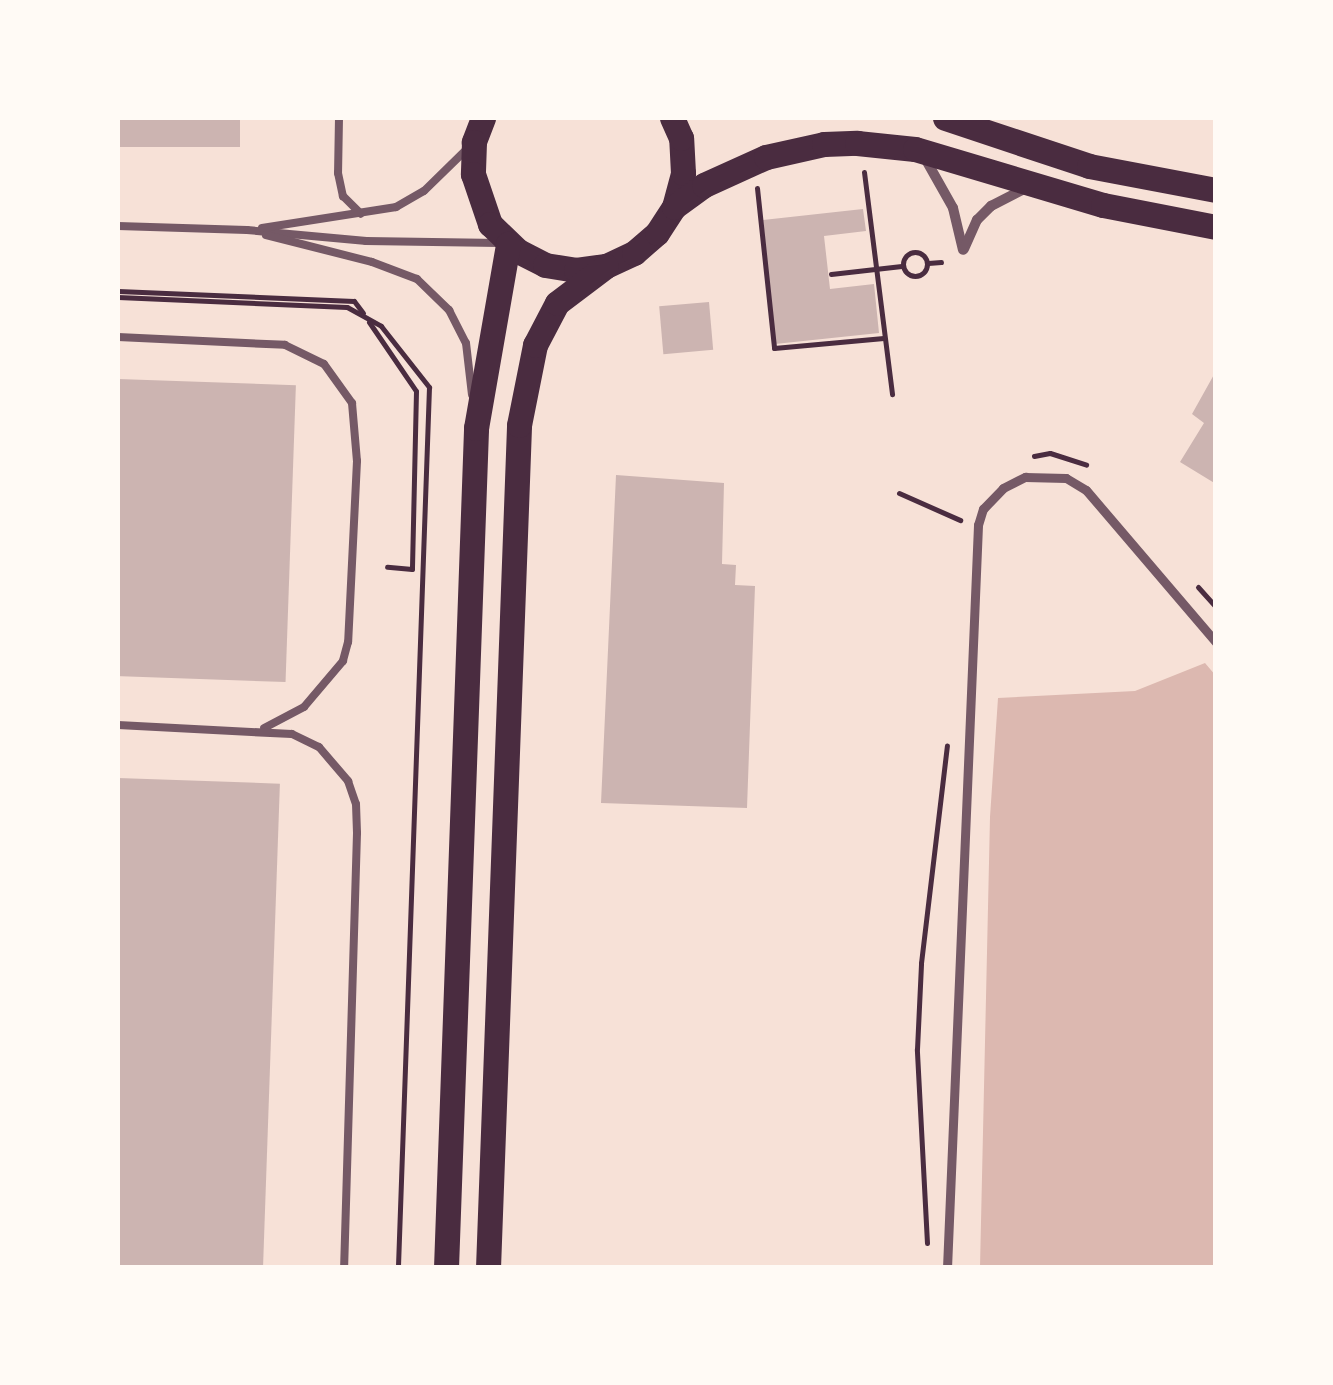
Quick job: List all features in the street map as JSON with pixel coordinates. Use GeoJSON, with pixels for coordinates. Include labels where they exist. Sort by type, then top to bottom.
{"type":"FeatureCollection","features":[{"type":"Feature","properties":{"kind":"main road"},"geometry":{"type":"LineString","coordinates":[[483,118],[474,142],[472,174],[478,200],[490,224],[508,244],[545,264],[576,270],[606,266]]}},
{"type":"Feature","properties":{"kind":"main road"},"geometry":{"type":"LineString","coordinates":[[488,1268],[519,425],[535,344],[557,303],[606,266],[634,254],[657,233],[674,207],[683,173],[681,138],[672,118]]}},
{"type":"Feature","properties":{"kind":"main road"},"geometry":{"type":"LineString","coordinates":[[945,118],[1089,166],[1216,190]]}},
{"type":"Feature","properties":{"kind":"main road"},"geometry":{"type":"LineString","coordinates":[[674,207],[736,168],[790,150],[857,142],[915,150],[1161,219],[1216,227]]}},
{"type":"Feature","properties":{"kind":"main road"},"geometry":{"type":"LineString","coordinates":[[446,1268],[476,428],[508,244]]}},
{"type":"Feature","properties":{"kind":"street"},"geometry":{"type":"LineString","coordinates":[[915,150],[942,182],[964,250],[976,220],[990,206],[1008,194],[1043,186]]}},
{"type":"Feature","properties":{"kind":"street"},"geometry":{"type":"LineString","coordinates":[[947,1268],[983,509],[1003,488],[1025,477],[1066,478],[1086,490],[1216,642]]}},
{"type":"Feature","properties":{"kind":"lane"},"geometry":{"type":"LineString","coordinates":[[340,118],[338,174],[342,196],[360,214]]}},
{"type":"Feature","properties":{"kind":"lane"},"geometry":{"type":"LineString","coordinates":[[247,230],[396,208],[424,191],[474,142]]}},
{"type":"Feature","properties":{"kind":"lane"},"geometry":{"type":"LineString","coordinates":[[118,226],[247,230],[366,241],[508,244]]}},
{"type":"Feature","properties":{"kind":"lane"},"geometry":{"type":"LineString","coordinates":[[247,230],[372,262],[417,279],[449,310],[466,343],[476,428]]}},
{"type":"Feature","properties":{"kind":"lane"},"geometry":{"type":"LineString","coordinates":[[118,338],[285,345],[324,364],[352,403],[357,461],[348,642],[343,661],[304,707],[261,730]]}},
{"type":"Feature","properties":{"kind":"lane"},"geometry":{"type":"LineString","coordinates":[[118,725],[292,734],[319,747],[336,763],[356,804],[344,1268]]}},
{"type":"Feature","properties":{"kind":"path"},"geometry":{"type":"LineString","coordinates":[[864,169],[892,394]]}},
{"type":"Feature","properties":{"kind":"path"},"geometry":{"type":"LineString","coordinates":[[756,186],[774,348],[884,338]]}},
{"type":"Feature","properties":{"kind":"path"},"geometry":{"type":"LineString","coordinates":[[903,266],[906,256],[916,252],[928,263],[941,262]]}},
{"type":"Feature","properties":{"kind":"path"},"geometry":{"type":"LineString","coordinates":[[903,266],[909,274],[920,276],[928,263]]}},
{"type":"Feature","properties":{"kind":"path"},"geometry":{"type":"LineString","coordinates":[[831,274],[903,266]]}},
{"type":"Feature","properties":{"kind":"path"},"geometry":{"type":"LineString","coordinates":[[118,297],[347,307],[380,326],[429,387],[398,1268]]}},
{"type":"Feature","properties":{"kind":"path"},"geometry":{"type":"LineString","coordinates":[[899,493],[958,520]]}},
{"type":"Feature","properties":{"kind":"path"},"geometry":{"type":"LineString","coordinates":[[388,567],[412,569]]}},
{"type":"Feature","properties":{"kind":"shaded area"},"geometry":{"type":"Polygon","coordinates":[[[1205,663],[1216,676],[1215,1267],[980,1267],[990,817],[998,698],[1135,691],[1205,663]]]}},
{"type":"Feature","properties":{"kind":"building"},"geometry":{"type":"Polygon","coordinates":[[[118,118],[240,118],[240,147],[118,147],[118,118]]]}},
{"type":"Feature","properties":{"kind":"building"},"geometry":{"type":"Polygon","coordinates":[[[863,209],[866,231],[824,236],[830,289],[874,284],[879,333],[775,344],[763,220],[863,209]]]}},
{"type":"Feature","properties":{"kind":"building"},"geometry":{"type":"Polygon","coordinates":[[[709,302],[713,350],[663,354],[659,306],[709,302]]]}},
{"type":"Feature","properties":{"kind":"building"},"geometry":{"type":"Polygon","coordinates":[[[1216,371],[1216,484],[1180,462],[1204,423],[1192,414],[1216,371]]]}},
{"type":"Feature","properties":{"kind":"building"},"geometry":{"type":"Polygon","coordinates":[[[118,379],[296,385],[286,682],[118,676],[118,379]]]}},
{"type":"Feature","properties":{"kind":"building"},"geometry":{"type":"Polygon","coordinates":[[[616,475],[724,483],[722,564],[736,565],[735,585],[755,586],[747,808],[601,803],[616,475]]]}},
{"type":"Feature","properties":{"kind":"building"},"geometry":{"type":"Polygon","coordinates":[[[118,778],[280,784],[263,1268],[118,1268],[118,778]]]}}]}
